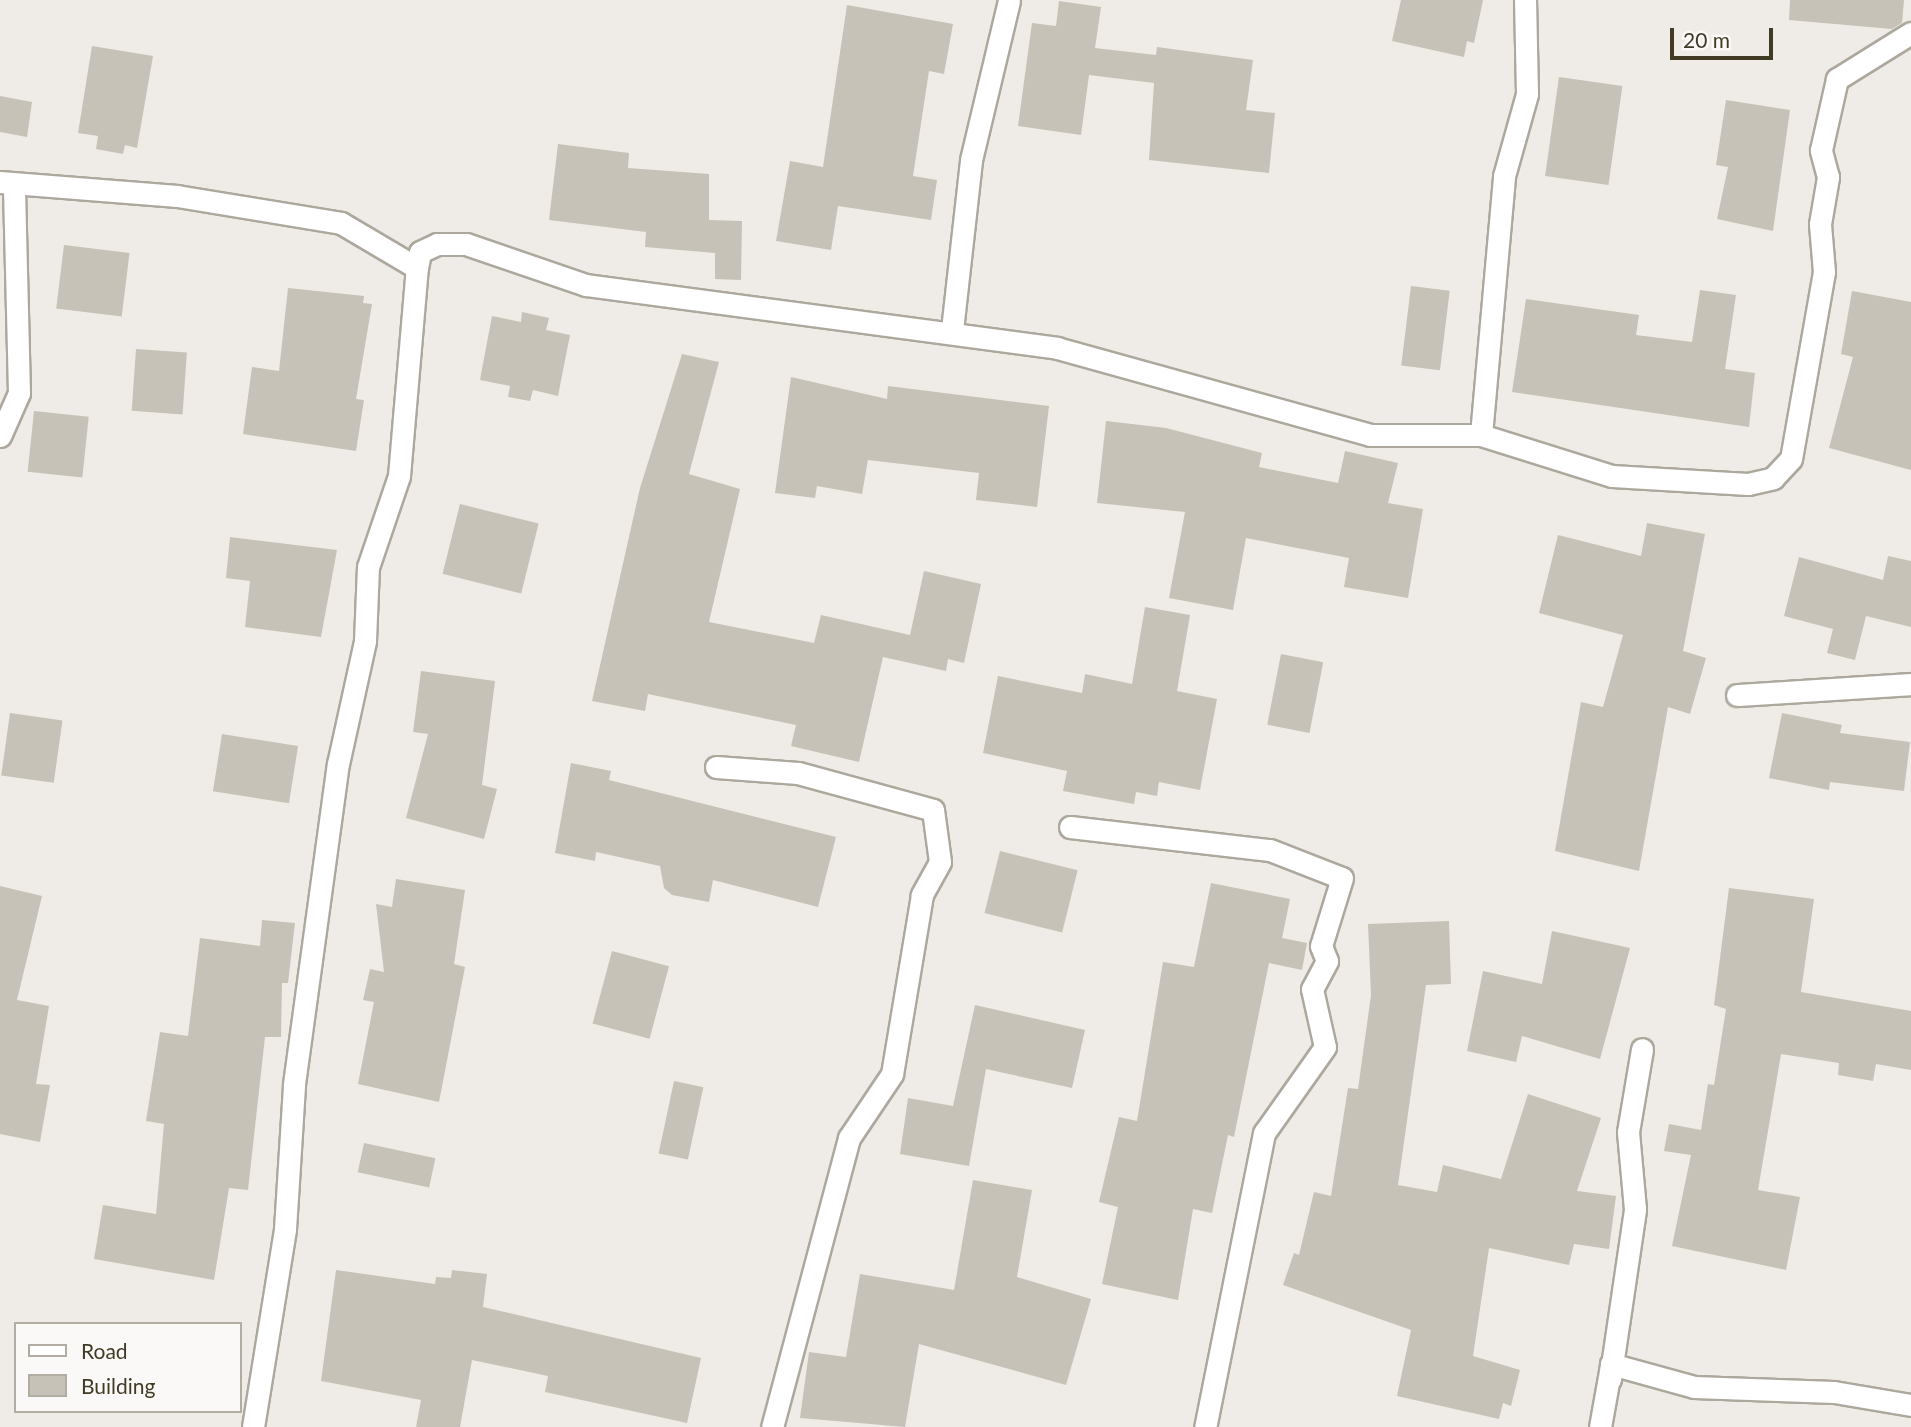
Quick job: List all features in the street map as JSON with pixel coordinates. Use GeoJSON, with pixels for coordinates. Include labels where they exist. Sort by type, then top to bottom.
{"type":"FeatureCollection","features":[{"type":"Feature","properties":{"kind":"street"},"geometry":{"type":"LineString","coordinates":[[952,330],[971,160],[1009,0]]}},
{"type":"Feature","properties":{"kind":"street"},"geometry":{"type":"LineString","coordinates":[[1480,435],[1504,176],[1527,94],[1525,0]]}},
{"type":"Feature","properties":{"kind":"street"},"geometry":{"type":"LineString","coordinates":[[253,1427],[285,1229],[294,1084],[338,764],[365,640],[368,567],[399,476],[420,252],[437,244],[467,244],[586,285],[952,330],[1057,348],[1370,435],[1480,435],[1612,476],[1692,484],[1773,478],[1791,458],[1814,340],[1827,204],[1821,150],[1837,79],[1911,33]]}},
{"type":"Feature","properties":{"kind":"street"},"geometry":{"type":"LineString","coordinates":[[0,436],[19,393],[7,185],[177,196],[341,223],[417,268]]}},
{"type":"Feature","properties":{"kind":"street"},"geometry":{"type":"LineString","coordinates":[[1737,695],[1911,684]]}},
{"type":"Feature","properties":{"kind":"street"},"geometry":{"type":"LineString","coordinates":[[716,767],[799,773],[933,810],[940,862],[922,895],[892,1074],[849,1138],[772,1427]]}},
{"type":"Feature","properties":{"kind":"street"},"geometry":{"type":"LineString","coordinates":[[1070,827],[1270,850],[1342,878],[1321,946],[1327,961],[1312,989],[1325,1047],[1264,1133],[1205,1427]]}},
{"type":"Feature","properties":{"kind":"street"},"geometry":{"type":"LineString","coordinates":[[1611,1364],[1611,1379],[1635,1209],[1628,1132],[1642,1049]]}},
{"type":"Feature","properties":{"kind":"street"},"geometry":{"type":"LineString","coordinates":[[1611,1364],[1694,1387],[1834,1392],[1911,1405]]}},
{"type":"Feature","properties":{"kind":"street"},"geometry":{"type":"LineString","coordinates":[[1600,1427],[1611,1364]]}},
{"type":"Feature","properties":{"kind":"building"},"geometry":{"type":"Polygon","coordinates":[[[1401,0],[1483,0],[1474,43],[1467,41],[1464,57],[1392,41],[1401,0]]]}},
{"type":"Feature","properties":{"kind":"building"},"geometry":{"type":"Polygon","coordinates":[[[1790,0],[1904,0],[1902,23],[1892,29],[1789,20],[1790,0]]]}},
{"type":"Feature","properties":{"kind":"building"},"geometry":{"type":"Polygon","coordinates":[[[1059,1],[1101,7],[1095,48],[1156,55],[1157,47],[1253,60],[1246,110],[1275,113],[1269,173],[1149,160],[1154,83],[1089,75],[1081,135],[1018,126],[1032,23],[1056,26],[1059,1]]]}},
{"type":"Feature","properties":{"kind":"building"},"geometry":{"type":"Polygon","coordinates":[[[847,5],[953,24],[944,74],[929,71],[913,176],[937,180],[931,220],[838,206],[831,250],[776,241],[790,161],[823,167],[847,5]]]}},
{"type":"Feature","properties":{"kind":"building"},"geometry":{"type":"Polygon","coordinates":[[[92,46],[153,56],[137,148],[125,145],[123,154],[96,149],[98,136],[78,133],[92,46]]]}},
{"type":"Feature","properties":{"kind":"building"},"geometry":{"type":"Polygon","coordinates":[[[1559,77],[1622,86],[1608,185],[1545,176],[1559,77]]]}},
{"type":"Feature","properties":{"kind":"building"},"geometry":{"type":"Polygon","coordinates":[[[0,96],[32,102],[27,137],[0,132],[0,96]]]}},
{"type":"Feature","properties":{"kind":"building"},"geometry":{"type":"Polygon","coordinates":[[[1726,100],[1790,110],[1773,231],[1717,219],[1728,167],[1716,165],[1726,100]]]}},
{"type":"Feature","properties":{"kind":"building"},"geometry":{"type":"Polygon","coordinates":[[[558,144],[629,153],[628,168],[709,174],[709,220],[742,221],[741,280],[715,279],[715,253],[645,247],[646,232],[549,220],[558,144]]]}},
{"type":"Feature","properties":{"kind":"building"},"geometry":{"type":"Polygon","coordinates":[[[64,245],[130,253],[122,317],[56,309],[64,245]]]}},
{"type":"Feature","properties":{"kind":"building"},"geometry":{"type":"Polygon","coordinates":[[[1411,286],[1450,291],[1440,370],[1401,365],[1411,286]]]}},
{"type":"Feature","properties":{"kind":"building"},"geometry":{"type":"Polygon","coordinates":[[[288,288],[364,296],[363,303],[372,304],[356,399],[364,400],[356,451],[243,434],[252,367],[279,371],[288,288]]]}},
{"type":"Feature","properties":{"kind":"building"},"geometry":{"type":"Polygon","coordinates":[[[1700,290],[1736,295],[1725,369],[1755,373],[1749,427],[1512,392],[1526,299],[1639,315],[1636,335],[1692,342],[1700,290]]]}},
{"type":"Feature","properties":{"kind":"building"},"geometry":{"type":"Polygon","coordinates":[[[1852,291],[1911,302],[1911,470],[1829,448],[1853,357],[1841,354],[1852,291]]]}},
{"type":"Feature","properties":{"kind":"building"},"geometry":{"type":"Polygon","coordinates":[[[522,312],[549,318],[546,330],[570,335],[558,396],[533,390],[530,401],[508,397],[510,386],[480,380],[492,316],[521,322],[522,312]]]}},
{"type":"Feature","properties":{"kind":"building"},"geometry":{"type":"Polygon","coordinates":[[[136,349],[187,353],[183,414],[132,411],[136,349]]]}},
{"type":"Feature","properties":{"kind":"building"},"geometry":{"type":"Polygon","coordinates":[[[682,354],[719,362],[689,474],[740,489],[709,622],[814,643],[821,615],[910,635],[924,571],[981,584],[964,663],[948,659],[946,671],[883,657],[859,762],[791,746],[796,725],[648,694],[645,711],[592,701],[640,488],[682,354]]]}},
{"type":"Feature","properties":{"kind":"building"},"geometry":{"type":"Polygon","coordinates":[[[791,377],[887,399],[888,386],[1049,406],[1037,507],[976,500],[979,473],[868,460],[862,494],[817,486],[815,498],[775,493],[791,377]]]}},
{"type":"Feature","properties":{"kind":"building"},"geometry":{"type":"Polygon","coordinates":[[[34,411],[89,417],[82,477],[28,472],[34,411]]]}},
{"type":"Feature","properties":{"kind":"building"},"geometry":{"type":"Polygon","coordinates":[[[1106,421],[1166,428],[1262,453],[1259,467],[1338,483],[1345,451],[1398,463],[1388,503],[1423,509],[1408,598],[1344,587],[1349,558],[1246,538],[1233,610],[1169,598],[1185,512],[1097,503],[1106,421]]]}},
{"type":"Feature","properties":{"kind":"building"},"geometry":{"type":"Polygon","coordinates":[[[460,504],[539,524],[521,593],[443,574],[460,504]]]}},
{"type":"Feature","properties":{"kind":"building"},"geometry":{"type":"Polygon","coordinates":[[[1647,523],[1705,534],[1683,651],[1706,658],[1690,714],[1668,707],[1639,871],[1555,851],[1581,702],[1603,707],[1623,635],[1539,613],[1558,535],[1641,556],[1647,523]]]}},
{"type":"Feature","properties":{"kind":"building"},"geometry":{"type":"Polygon","coordinates":[[[230,537],[337,550],[321,637],[245,627],[250,581],[226,578],[230,537]]]}},
{"type":"Feature","properties":{"kind":"building"},"geometry":{"type":"Polygon","coordinates":[[[1888,556],[1911,561],[1911,627],[1866,616],[1855,660],[1827,653],[1833,629],[1784,616],[1799,557],[1883,580],[1888,556]]]}},
{"type":"Feature","properties":{"kind":"building"},"geometry":{"type":"Polygon","coordinates":[[[1145,607],[1190,615],[1177,691],[1217,699],[1200,790],[1159,782],[1157,796],[1136,792],[1134,804],[1063,791],[1067,771],[983,753],[998,676],[1082,693],[1085,674],[1132,684],[1145,607]]]}},
{"type":"Feature","properties":{"kind":"building"},"geometry":{"type":"Polygon","coordinates":[[[1281,654],[1323,662],[1309,733],[1267,725],[1281,654]]]}},
{"type":"Feature","properties":{"kind":"building"},"geometry":{"type":"Polygon","coordinates":[[[421,671],[495,681],[482,785],[497,789],[484,839],[406,818],[428,734],[413,732],[421,671]]]}},
{"type":"Feature","properties":{"kind":"building"},"geometry":{"type":"Polygon","coordinates":[[[10,713],[62,720],[54,783],[1,775],[10,713]]]}},
{"type":"Feature","properties":{"kind":"building"},"geometry":{"type":"Polygon","coordinates":[[[1782,713],[1842,725],[1840,733],[1910,742],[1904,791],[1830,782],[1829,790],[1769,778],[1782,713]]]}},
{"type":"Feature","properties":{"kind":"building"},"geometry":{"type":"Polygon","coordinates":[[[222,734],[298,746],[289,803],[213,791],[222,734]]]}},
{"type":"Feature","properties":{"kind":"building"},"geometry":{"type":"Polygon","coordinates":[[[571,763],[611,771],[609,780],[836,837],[818,907],[713,880],[709,902],[672,895],[664,888],[660,866],[596,852],[595,861],[555,853],[571,763]]]}},
{"type":"Feature","properties":{"kind":"building"},"geometry":{"type":"Polygon","coordinates":[[[1000,851],[1078,870],[1062,932],[985,913],[1000,851]]]}},
{"type":"Feature","properties":{"kind":"building"},"geometry":{"type":"Polygon","coordinates":[[[396,879],[465,890],[454,964],[465,967],[439,1102],[358,1084],[374,1002],[363,1000],[370,969],[384,972],[376,904],[392,907],[396,879]]]}},
{"type":"Feature","properties":{"kind":"building"},"geometry":{"type":"Polygon","coordinates":[[[1211,883],[1290,899],[1282,938],[1307,943],[1302,970],[1269,963],[1234,1137],[1228,1135],[1212,1213],[1193,1209],[1178,1300],[1102,1284],[1118,1207],[1099,1202],[1119,1117],[1137,1121],[1163,962],[1194,967],[1211,883]]]}},
{"type":"Feature","properties":{"kind":"building"},"geometry":{"type":"Polygon","coordinates":[[[0,886],[42,896],[17,1000],[49,1006],[36,1084],[50,1085],[40,1142],[0,1134],[0,886]]]}},
{"type":"Feature","properties":{"kind":"building"},"geometry":{"type":"Polygon","coordinates":[[[1729,888],[1814,899],[1801,992],[1911,1011],[1911,1070],[1876,1064],[1873,1081],[1838,1075],[1839,1063],[1781,1054],[1758,1190],[1800,1197],[1786,1270],[1672,1246],[1691,1155],[1664,1151],[1669,1124],[1701,1130],[1708,1084],[1714,1085],[1726,1009],[1714,1005],[1729,888]]]}},
{"type":"Feature","properties":{"kind":"building"},"geometry":{"type":"Polygon","coordinates":[[[262,920],[295,923],[288,983],[282,983],[281,1037],[265,1037],[248,1190],[229,1188],[214,1280],[94,1259],[103,1205],[156,1214],[164,1124],[146,1121],[160,1032],[188,1036],[200,938],[260,946],[262,920]]]}},
{"type":"Feature","properties":{"kind":"building"},"geometry":{"type":"Polygon","coordinates":[[[1449,921],[1451,984],[1426,985],[1398,1185],[1437,1192],[1443,1165],[1501,1179],[1528,1094],[1601,1118],[1577,1191],[1616,1196],[1609,1249],[1574,1244],[1569,1265],[1489,1248],[1473,1356],[1520,1370],[1511,1406],[1503,1403],[1499,1419],[1397,1396],[1411,1330],[1283,1285],[1294,1253],[1299,1255],[1314,1192],[1331,1196],[1348,1088],[1358,1089],[1371,995],[1368,924],[1449,921]]]}},
{"type":"Feature","properties":{"kind":"building"},"geometry":{"type":"Polygon","coordinates":[[[1552,931],[1630,948],[1600,1059],[1522,1036],[1516,1062],[1467,1051],[1483,971],[1542,984],[1552,931]]]}},
{"type":"Feature","properties":{"kind":"building"},"geometry":{"type":"Polygon","coordinates":[[[612,951],[669,966],[650,1039],[593,1023],[612,951]]]}},
{"type":"Feature","properties":{"kind":"building"},"geometry":{"type":"Polygon","coordinates":[[[975,1005],[1085,1030],[1072,1088],[986,1069],[969,1166],[900,1154],[908,1098],[953,1106],[975,1005]]]}},
{"type":"Feature","properties":{"kind":"building"},"geometry":{"type":"Polygon","coordinates":[[[674,1081],[703,1087],[688,1160],[659,1153],[674,1081]]]}},
{"type":"Feature","properties":{"kind":"building"},"geometry":{"type":"Polygon","coordinates":[[[364,1143],[435,1158],[429,1188],[358,1172],[364,1143]]]}},
{"type":"Feature","properties":{"kind":"building"},"geometry":{"type":"Polygon","coordinates":[[[973,1180],[1032,1190],[1017,1277],[1091,1299],[1066,1385],[919,1344],[905,1427],[800,1418],[809,1352],[846,1357],[860,1274],[954,1290],[973,1180]]]}},
{"type":"Feature","properties":{"kind":"building"},"geometry":{"type":"Polygon","coordinates":[[[336,1270],[435,1284],[436,1277],[451,1278],[452,1270],[487,1274],[483,1307],[701,1358],[687,1423],[545,1392],[548,1376],[472,1360],[460,1427],[416,1427],[421,1400],[321,1381],[336,1270]]]}}]}
